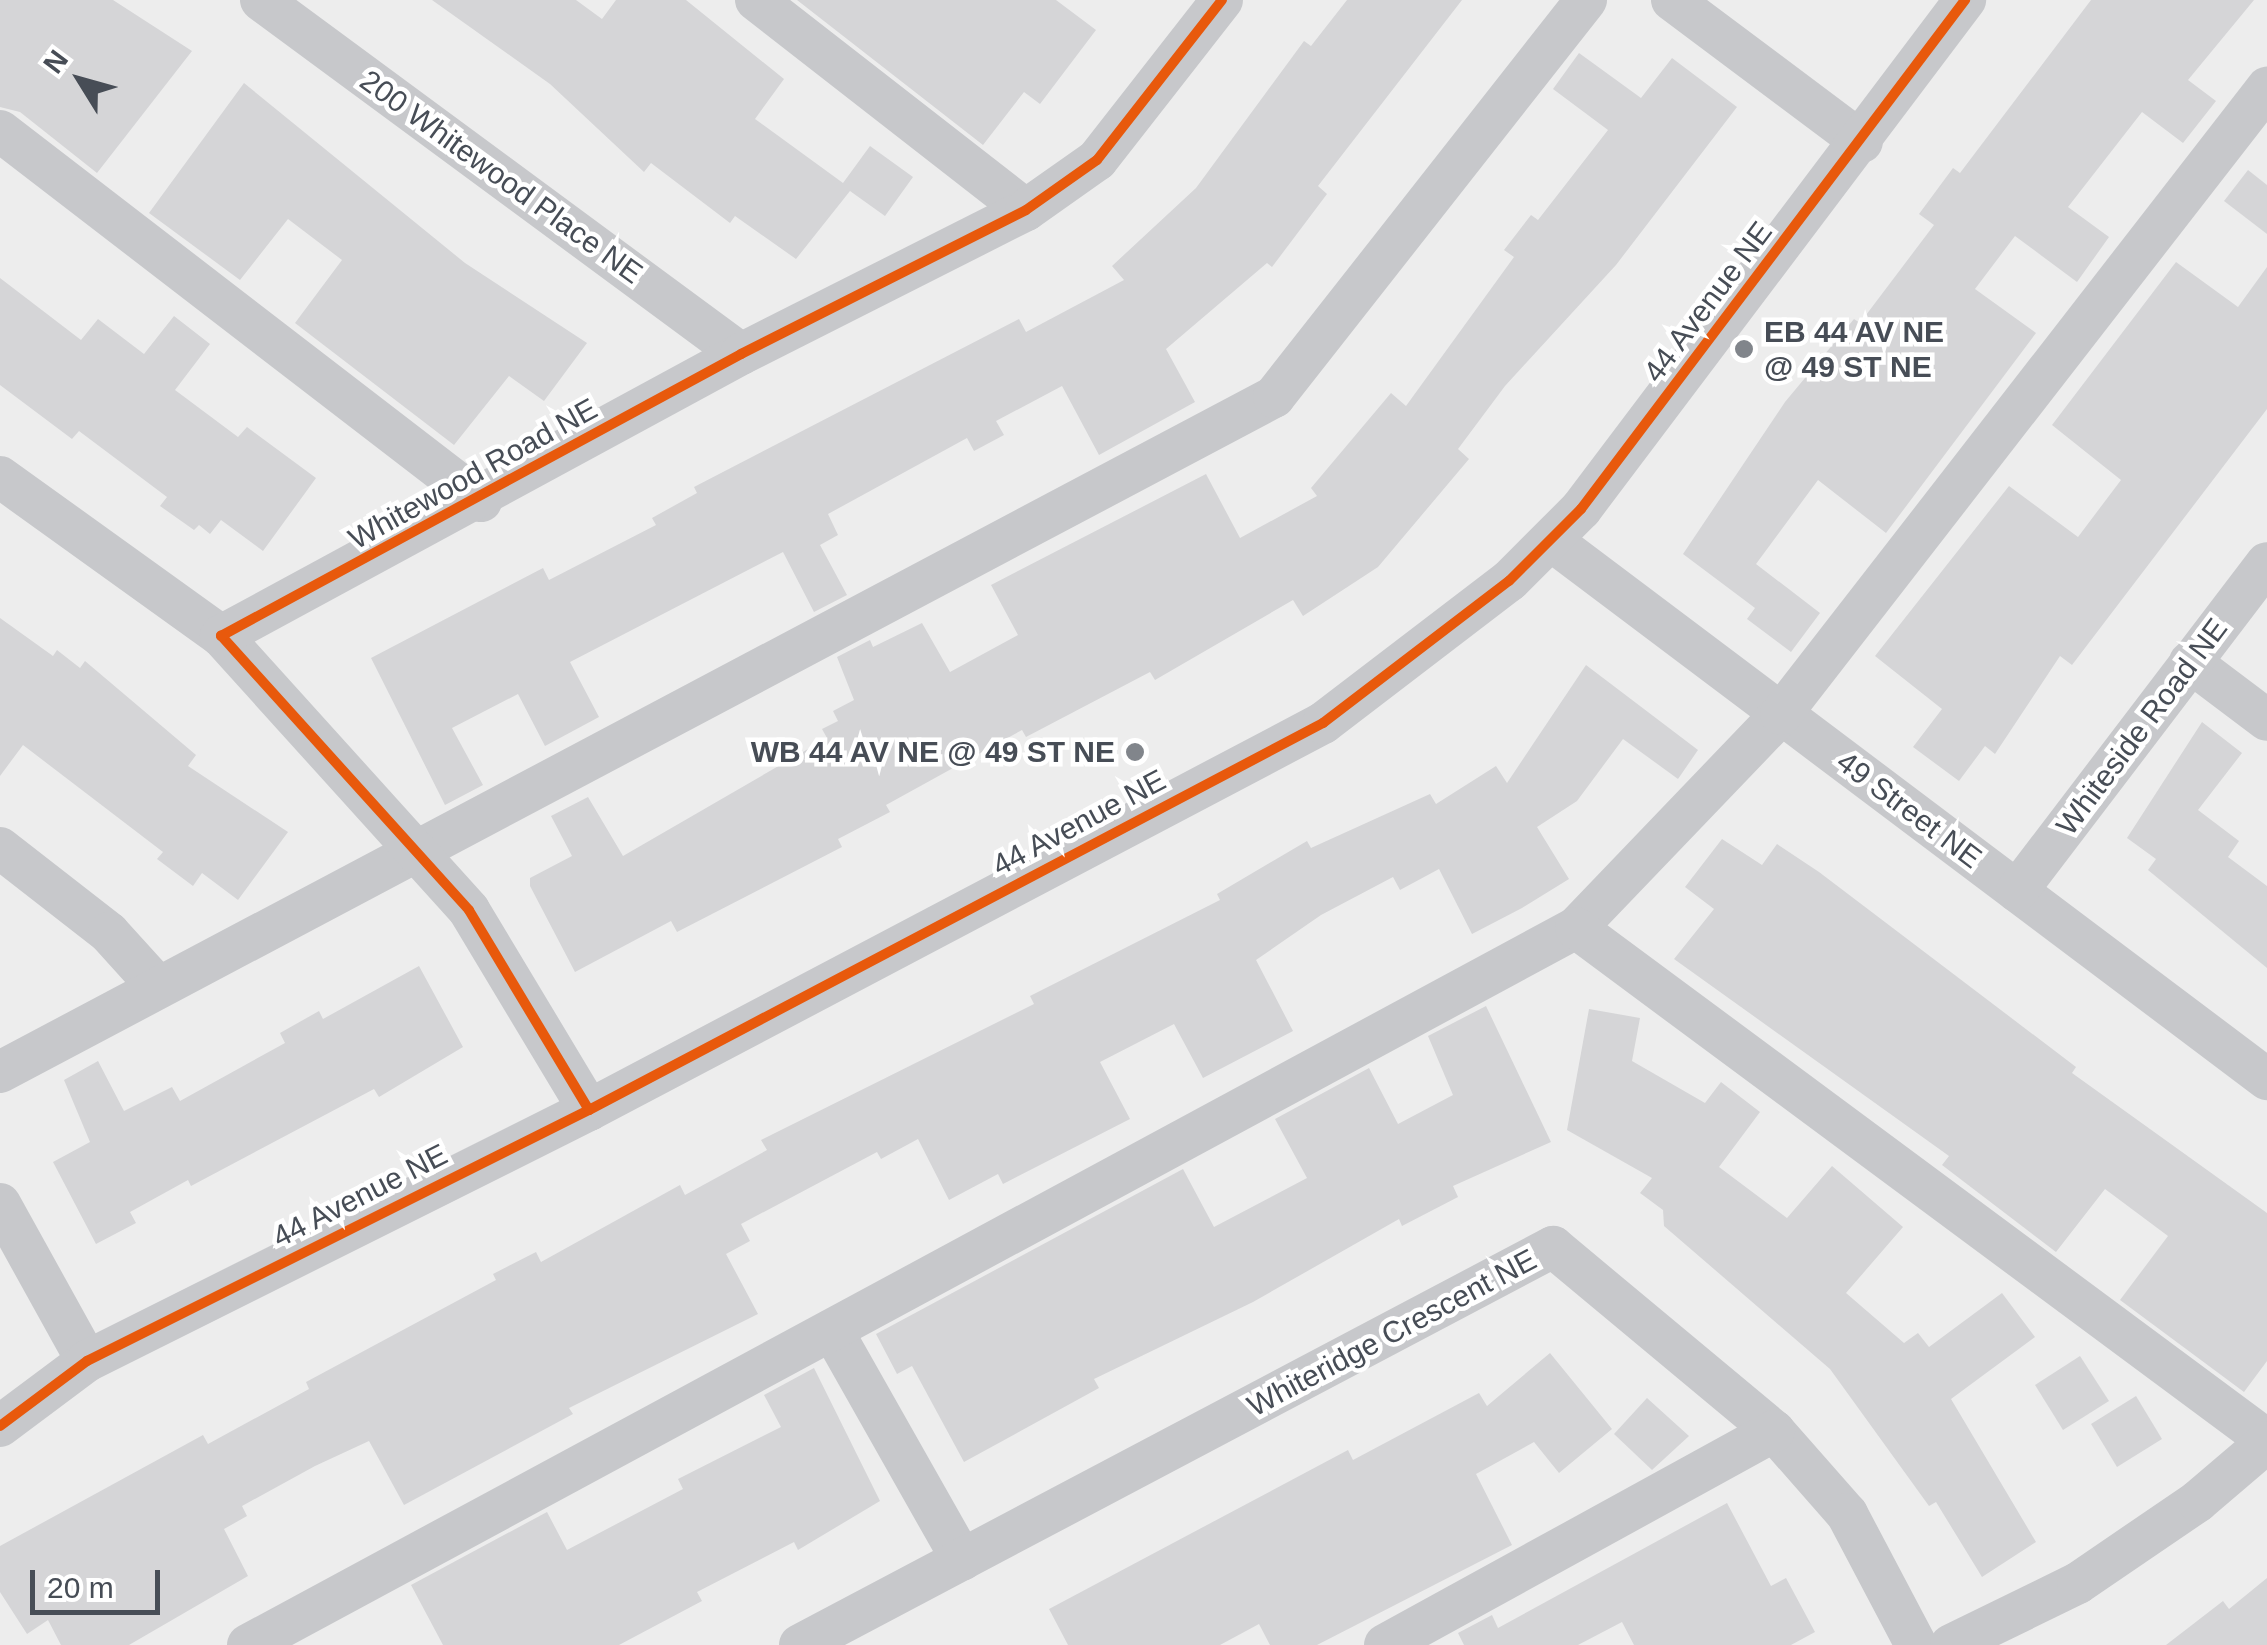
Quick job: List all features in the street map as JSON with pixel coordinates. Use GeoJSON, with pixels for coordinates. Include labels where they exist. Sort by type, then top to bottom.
{"type":"FeatureCollection","features":[{"type":"Feature","properties":{"kind":"street","name":"200 Whitewood Place NE"},"geometry":{"type":"LineString","coordinates":[[261,0],[741,354]]}},
{"type":"Feature","properties":{"kind":"street"},"geometry":{"type":"LineString","coordinates":[[756,0],[1026,210]]}},
{"type":"Feature","properties":{"kind":"street"},"geometry":{"type":"LineString","coordinates":[[0,1072],[1274,398],[1586,0]]}},
{"type":"Feature","properties":{"kind":"street"},"geometry":{"type":"LineString","coordinates":[[1672,0],[1862,142]]}},
{"type":"Feature","properties":{"kind":"street","name":"44 Avenue NE"},"geometry":{"type":"LineString","coordinates":[[0,1426],[86,1362],[588,1110],[1323,724],[1552,541],[1862,142],[1966,0]]}},
{"type":"Feature","properties":{"kind":"street","name":"Whitewood Road NE"},"geometry":{"type":"LineString","coordinates":[[221,636],[481,500],[741,354],[1026,210],[1097,160],[1215,2]]}},
{"type":"Feature","properties":{"kind":"street"},"geometry":{"type":"LineString","coordinates":[[248,1645],[1576,928],[1781,714],[2267,88]]}},
{"type":"Feature","properties":{"kind":"street"},"geometry":{"type":"LineString","coordinates":[[0,131],[481,500]]}},
{"type":"Feature","properties":{"kind":"street"},"geometry":{"type":"LineString","coordinates":[[0,476],[221,636],[418,848],[498,955],[588,1110]]}},
{"type":"Feature","properties":{"kind":"street","name":"49 Street NE"},"geometry":{"type":"LineString","coordinates":[[1552,541],[2267,1079]]}},
{"type":"Feature","properties":{"kind":"street","name":"Whiteside Road NE"},"geometry":{"type":"LineString","coordinates":[[2018,891],[2267,563]]}},
{"type":"Feature","properties":{"kind":"street"},"geometry":{"type":"LineString","coordinates":[[2190,662],[2267,720]]}},
{"type":"Feature","properties":{"kind":"street"},"geometry":{"type":"LineString","coordinates":[[0,848],[109,934],[157,986]]}},
{"type":"Feature","properties":{"kind":"street"},"geometry":{"type":"LineString","coordinates":[[1576,928],[2267,1441],[2198,1501],[2078,1583],[1950,1645]]}},
{"type":"Feature","properties":{"kind":"street"},"geometry":{"type":"LineString","coordinates":[[6,1220],[86,1362]]}},
{"type":"Feature","properties":{"kind":"street","name":"Whiteridge Crescent NE"},"geometry":{"type":"LineString","coordinates":[[800,1645],[1553,1247],[1774,1431],[1846,1514],[1916,1645]]}},
{"type":"Feature","properties":{"kind":"street"},"geometry":{"type":"LineString","coordinates":[[832,1330],[962,1560]]}},
{"type":"Feature","properties":{"kind":"street"},"geometry":{"type":"LineString","coordinates":[[1385,1645],[1774,1431]]}},
{"type":"Feature","properties":{"kind":"building"},"geometry":{"type":"Polygon","coordinates":[[[0,0],[113,0],[192,51],[97,173],[20,112],[0,107],[0,0]]]}},
{"type":"Feature","properties":{"kind":"building"},"geometry":{"type":"Polygon","coordinates":[[[432,0],[576,0],[602,19],[616,0],[686,0],[784,79],[755,119],[843,183],[870,146],[913,177],[885,216],[850,191],[796,259],[735,216],[730,223],[651,163],[644,172],[550,84],[432,0]]]}},
{"type":"Feature","properties":{"kind":"building"},"geometry":{"type":"Polygon","coordinates":[[[797,0],[1056,0],[1096,30],[1040,104],[1024,92],[983,145],[797,0]]]}},
{"type":"Feature","properties":{"kind":"building"},"geometry":{"type":"Polygon","coordinates":[[[1347,0],[1462,0],[1318,186],[1327,194],[1272,267],[1267,263],[1166,349],[1195,402],[1099,455],[1062,386],[996,421],[1004,435],[974,451],[967,438],[828,514],[838,535],[820,545],[847,595],[814,612],[783,552],[570,662],[599,717],[545,746],[518,694],[452,728],[483,785],[445,805],[371,658],[543,568],[549,580],[656,525],[652,518],[697,493],[694,487],[1019,319],[1026,332],[1124,280],[1112,266],[1196,188],[1304,41],[1311,46],[1347,0]]]}},
{"type":"Feature","properties":{"kind":"building"},"geometry":{"type":"Polygon","coordinates":[[[2091,0],[2254,0],[2188,80],[2216,101],[2183,143],[2142,112],[2068,207],[2109,237],[2077,282],[2015,236],[1975,289],[2036,333],[1886,533],[1818,480],[1756,564],[1820,613],[1791,652],[1747,619],[1755,608],[1683,554],[1785,402],[1854,319],[1860,323],[1934,225],[1919,214],[1953,168],[1960,173],[2091,0]]]}},
{"type":"Feature","properties":{"kind":"building"},"geometry":{"type":"Polygon","coordinates":[[[1579,53],[1641,98],[1672,58],[1737,107],[1616,265],[1505,386],[1458,449],[1469,459],[1378,567],[1303,616],[1293,600],[1155,680],[1150,672],[1026,737],[1022,730],[886,805],[890,812],[838,839],[842,847],[677,932],[671,921],[575,972],[530,886],[530,878],[572,856],[551,816],[588,797],[623,856],[827,738],[822,729],[838,721],[833,711],[854,700],[837,657],[870,640],[873,647],[922,623],[950,672],[1018,635],[991,585],[1206,474],[1240,538],[1317,496],[1311,488],[1391,393],[1406,406],[1514,257],[1504,250],[1531,215],[1538,220],[1608,130],[1553,89],[1579,53]]]}},
{"type":"Feature","properties":{"kind":"building"},"geometry":{"type":"Polygon","coordinates":[[[244,83],[465,263],[587,343],[544,401],[509,376],[454,445],[295,323],[342,260],[288,219],[240,280],[149,213],[244,83]]]}},
{"type":"Feature","properties":{"kind":"building"},"geometry":{"type":"Polygon","coordinates":[[[2248,170],[2267,185],[2267,234],[2224,201],[2248,170]]]}},
{"type":"Feature","properties":{"kind":"building"},"geometry":{"type":"Polygon","coordinates":[[[2176,262],[2238,307],[2267,267],[2267,409],[2072,665],[2060,656],[1995,754],[1985,746],[1959,781],[1913,747],[1942,709],[1875,656],[2009,486],[2078,537],[2121,480],[2052,425],[2176,262]]]}},
{"type":"Feature","properties":{"kind":"building"},"geometry":{"type":"Polygon","coordinates":[[[0,278],[81,340],[98,319],[144,354],[174,316],[210,344],[175,390],[238,437],[247,427],[316,478],[263,551],[221,520],[210,534],[199,525],[194,530],[160,506],[167,497],[79,431],[72,439],[0,385],[0,278]]]}},
{"type":"Feature","properties":{"kind":"building"},"geometry":{"type":"Polygon","coordinates":[[[0,618],[53,656],[57,650],[80,668],[85,661],[196,755],[188,766],[288,832],[238,900],[202,873],[193,886],[157,859],[163,852],[23,745],[0,776],[0,618]]]}},
{"type":"Feature","properties":{"kind":"building"},"geometry":{"type":"Polygon","coordinates":[[[1586,665],[1698,750],[1678,779],[1623,739],[1577,801],[1537,827],[1569,879],[1522,908],[1472,934],[1439,869],[1400,890],[1393,877],[1321,915],[1256,960],[1293,1031],[1203,1078],[1174,1024],[1100,1062],[1130,1119],[1003,1184],[998,1174],[949,1200],[918,1139],[881,1159],[877,1152],[741,1224],[750,1241],[726,1254],[758,1314],[569,1408],[573,1414],[404,1505],[369,1441],[315,1466],[242,1506],[247,1516],[224,1529],[248,1576],[129,1645],[61,1645],[48,1620],[27,1634],[0,1592],[0,1546],[203,1435],[208,1444],[309,1389],[306,1382],[496,1280],[493,1274],[536,1252],[541,1262],[680,1185],[685,1195],[767,1150],[761,1140],[1034,1004],[1030,996],[1220,900],[1217,894],[1307,841],[1311,848],[1430,794],[1436,804],[1496,766],[1507,783],[1586,665]]]}},
{"type":"Feature","properties":{"kind":"building"},"geometry":{"type":"Polygon","coordinates":[[[2202,722],[2242,753],[2198,810],[2239,841],[2228,857],[2267,886],[2267,968],[2148,870],[2156,859],[2127,838],[2202,722]]]}},
{"type":"Feature","properties":{"kind":"building"},"geometry":{"type":"Polygon","coordinates":[[[1722,839],[1762,865],[1777,844],[1819,872],[2076,1067],[2072,1073],[2267,1213],[2267,1361],[2244,1392],[2120,1300],[2168,1236],[2105,1189],[2056,1252],[1942,1165],[1949,1156],[1674,959],[1714,909],[1685,887],[1722,839]]]}},
{"type":"Feature","properties":{"kind":"building"},"geometry":{"type":"Polygon","coordinates":[[[419,966],[463,1047],[379,1097],[374,1089],[191,1186],[188,1180],[130,1212],[136,1223],[96,1244],[53,1162],[90,1142],[64,1080],[98,1061],[124,1111],[172,1087],[180,1101],[285,1043],[280,1033],[319,1011],[323,1019],[419,966]]]}},
{"type":"Feature","properties":{"kind":"building"},"geometry":{"type":"Polygon","coordinates":[[[1486,1006],[1551,1142],[1453,1186],[1458,1197],[1402,1226],[1399,1219],[1253,1302],[1094,1379],[1099,1388],[964,1462],[912,1366],[897,1374],[876,1334],[1183,1169],[1214,1227],[1307,1178],[1275,1119],[1369,1068],[1398,1124],[1453,1095],[1428,1036],[1486,1006]]]}},
{"type":"Feature","properties":{"kind":"building"},"geometry":{"type":"Polygon","coordinates":[[[1589,1009],[1640,1018],[1632,1061],[1705,1103],[1721,1082],[1760,1112],[1719,1167],[1787,1218],[1832,1166],[1903,1227],[1846,1293],[1904,1343],[1918,1333],[1929,1347],[2002,1293],[2035,1337],[1951,1399],[2036,1542],[1982,1577],[1936,1502],[1929,1506],[1830,1369],[1664,1226],[1663,1210],[1640,1193],[1652,1178],[1567,1130],[1589,1009]]]}},
{"type":"Feature","properties":{"kind":"building"},"geometry":{"type":"Polygon","coordinates":[[[1550,1353],[1612,1429],[1559,1473],[1534,1442],[1476,1474],[1512,1545],[1317,1645],[1270,1645],[1259,1624],[1220,1645],[1068,1645],[1049,1609],[1348,1450],[1353,1460],[1479,1393],[1487,1406],[1550,1353]]]}},
{"type":"Feature","properties":{"kind":"building"},"geometry":{"type":"Polygon","coordinates":[[[2080,1356],[2109,1401],[2063,1430],[2035,1385],[2080,1356]]]}},
{"type":"Feature","properties":{"kind":"building"},"geometry":{"type":"Polygon","coordinates":[[[814,1368],[880,1501],[798,1550],[794,1542],[697,1592],[702,1601],[619,1645],[443,1645],[411,1585],[547,1512],[567,1550],[683,1489],[678,1479],[781,1427],[764,1395],[814,1368]]]}},
{"type":"Feature","properties":{"kind":"building"},"geometry":{"type":"Polygon","coordinates":[[[2136,1396],[2162,1439],[2117,1467],[2091,1424],[2136,1396]]]}},
{"type":"Feature","properties":{"kind":"building"},"geometry":{"type":"Polygon","coordinates":[[[1647,1398],[1689,1436],[1652,1470],[1614,1434],[1647,1398]]]}},
{"type":"Feature","properties":{"kind":"building"},"geometry":{"type":"Polygon","coordinates":[[[1727,1503],[1771,1586],[1786,1578],[1815,1632],[1791,1645],[1634,1645],[1622,1622],[1578,1645],[1464,1645],[1458,1633],[1492,1615],[1498,1628],[1727,1503]]]}},
{"type":"Feature","properties":{"kind":"building"},"geometry":{"type":"Polygon","coordinates":[[[2267,1578],[2267,1645],[2166,1645],[2223,1601],[2229,1609],[2267,1578]]]}},
{"type":"Feature","properties":{"kind":"cycle path"},"geometry":{"type":"LineString","coordinates":[[589,1110],[469,910],[221,636],[741,354],[1026,210],[1097,160],[1222,0]]}},
{"type":"Feature","properties":{"kind":"cycle path"},"geometry":{"type":"LineString","coordinates":[[0,1426],[87,1361],[589,1110],[1323,723],[1509,581],[1581,509],[1965,0]]}},
{"type":"Feature","properties":{"kind":"place","name":"EB 44 AV NE @ 49 ST NE"},"geometry":{"type":"Point","coordinates":[1744,349]}},
{"type":"Feature","properties":{"kind":"place","name":"WB 44 AV NE @ 49 ST NE"},"geometry":{"type":"Point","coordinates":[1135,752]}}]}
